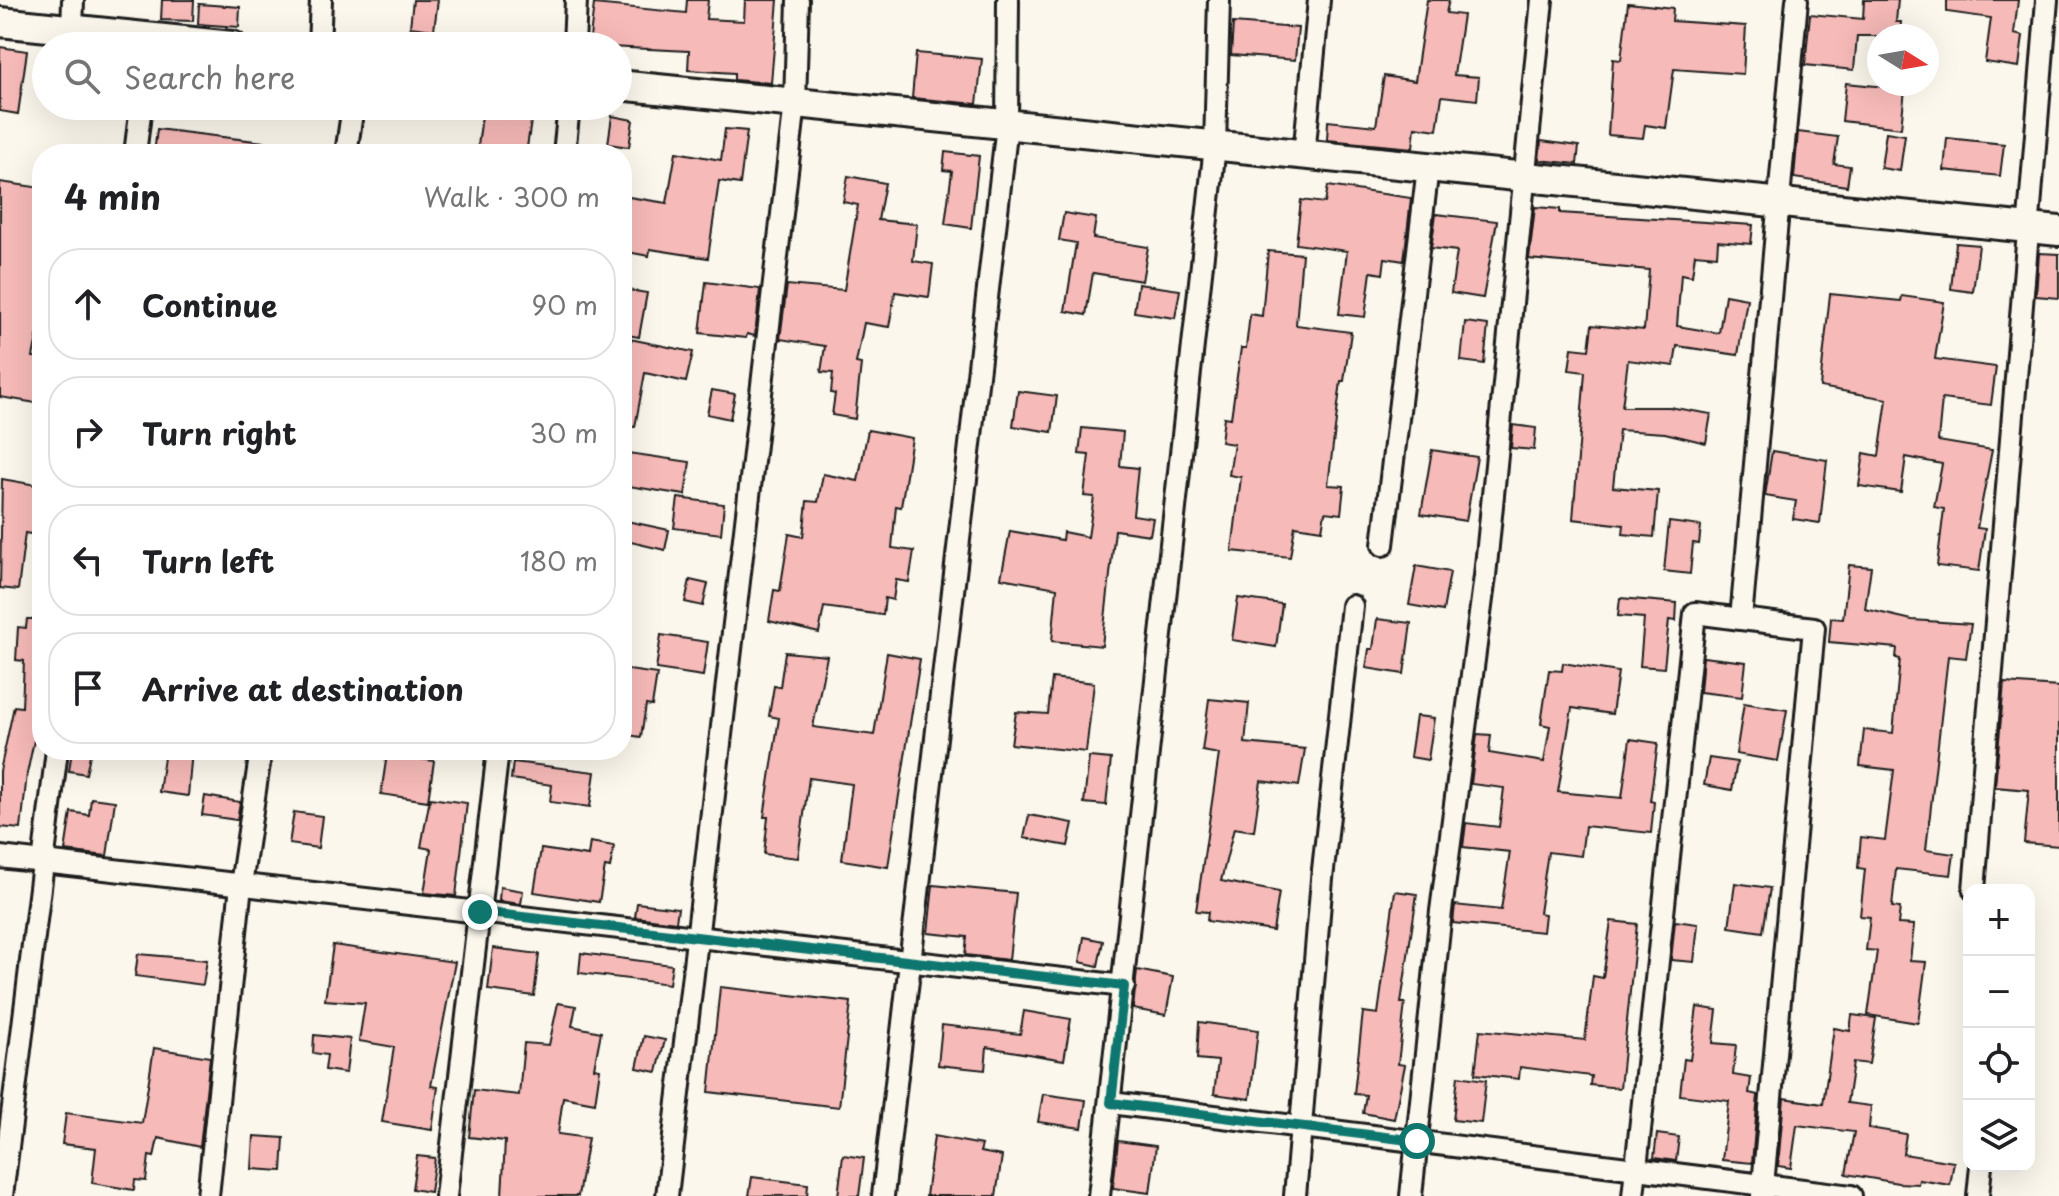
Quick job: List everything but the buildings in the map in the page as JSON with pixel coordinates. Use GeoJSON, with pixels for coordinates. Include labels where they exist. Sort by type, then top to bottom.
{"type":"FeatureCollection","features":[{"type":"Feature","properties":{"kind":"street"},"geometry":{"type":"LineString","coordinates":[[72,30],[73,0]]}},
{"type":"Feature","properties":{"kind":"street"},"geometry":{"type":"LineString","coordinates":[[320,32],[321,0]]}},
{"type":"Feature","properties":{"kind":"street"},"geometry":{"type":"LineString","coordinates":[[575,32],[576,0]]}},
{"type":"Feature","properties":{"kind":"street"},"geometry":{"type":"LineString","coordinates":[[667,1196],[795,103],[798,0]]}},
{"type":"Feature","properties":{"kind":"street"},"geometry":{"type":"LineString","coordinates":[[883,1196],[1007,125],[1008,0]]}},
{"type":"Feature","properties":{"kind":"street"},"geometry":{"type":"LineString","coordinates":[[1099,1196],[1215,146],[1219,0]]}},
{"type":"Feature","properties":{"kind":"street"},"geometry":{"type":"LineString","coordinates":[[1304,155],[1319,0]]}},
{"type":"Feature","properties":{"kind":"street"},"geometry":{"type":"LineString","coordinates":[[1411,1196],[1441,911],[1485,576],[1542,0]]}},
{"type":"Feature","properties":{"kind":"street"},"geometry":{"type":"LineString","coordinates":[[1741,619],[1797,0]]}},
{"type":"Feature","properties":{"kind":"street"},"geometry":{"type":"LineString","coordinates":[[1974,884],[2047,0]]}},
{"type":"Feature","properties":{"kind":"street"},"geometry":{"type":"LineString","coordinates":[[0,22],[85,32]]}},
{"type":"Feature","properties":{"kind":"street"},"geometry":{"type":"LineString","coordinates":[[632,86],[2059,231]]}},
{"type":"Feature","properties":{"kind":"street"},"geometry":{"type":"LineString","coordinates":[[136,144],[139,120]]}},
{"type":"Feature","properties":{"kind":"street"},"geometry":{"type":"LineString","coordinates":[[347,144],[351,120]]}},
{"type":"Feature","properties":{"kind":"street"},"geometry":{"type":"LineString","coordinates":[[565,144],[568,120]]}},
{"type":"Feature","properties":{"kind":"street"},"geometry":{"type":"LineString","coordinates":[[1383,545],[1428,167]]}},
{"type":"Feature","properties":{"kind":"street"},"geometry":{"type":"LineString","coordinates":[[1295,1196],[1322,879],[1352,606]]}},
{"type":"Feature","properties":{"kind":"street"},"geometry":{"type":"LineString","coordinates":[[1633,1196],[1695,613],[1814,628],[1762,1190]]}},
{"type":"Feature","properties":{"kind":"street"},"geometry":{"type":"LineString","coordinates":[[2,1196],[56,760]]}},
{"type":"Feature","properties":{"kind":"street"},"geometry":{"type":"LineString","coordinates":[[208,1196],[241,885],[260,760]]}},
{"type":"Feature","properties":{"kind":"street"},"geometry":{"type":"LineString","coordinates":[[446,1196],[497,760]]}},
{"type":"Feature","properties":{"kind":"street"},"geometry":{"type":"LineString","coordinates":[[0,857],[1124,986]]}},
{"type":"Feature","properties":{"kind":"street"},"geometry":{"type":"LineString","coordinates":[[1111,1103],[1636,1169],[1762,1190],[1851,1196]]}},
{"type":"Feature","properties":{"kind":"street"},"geometry":{"type":"LineString","coordinates":[[1978,1196],[1980,1172]]}},
{"type":"Feature","properties":{"kind":"route"},"geometry":{"type":"LineString","coordinates":[[480,912],[1124,986],[1111,1103],[1417,1141]]}}]}
